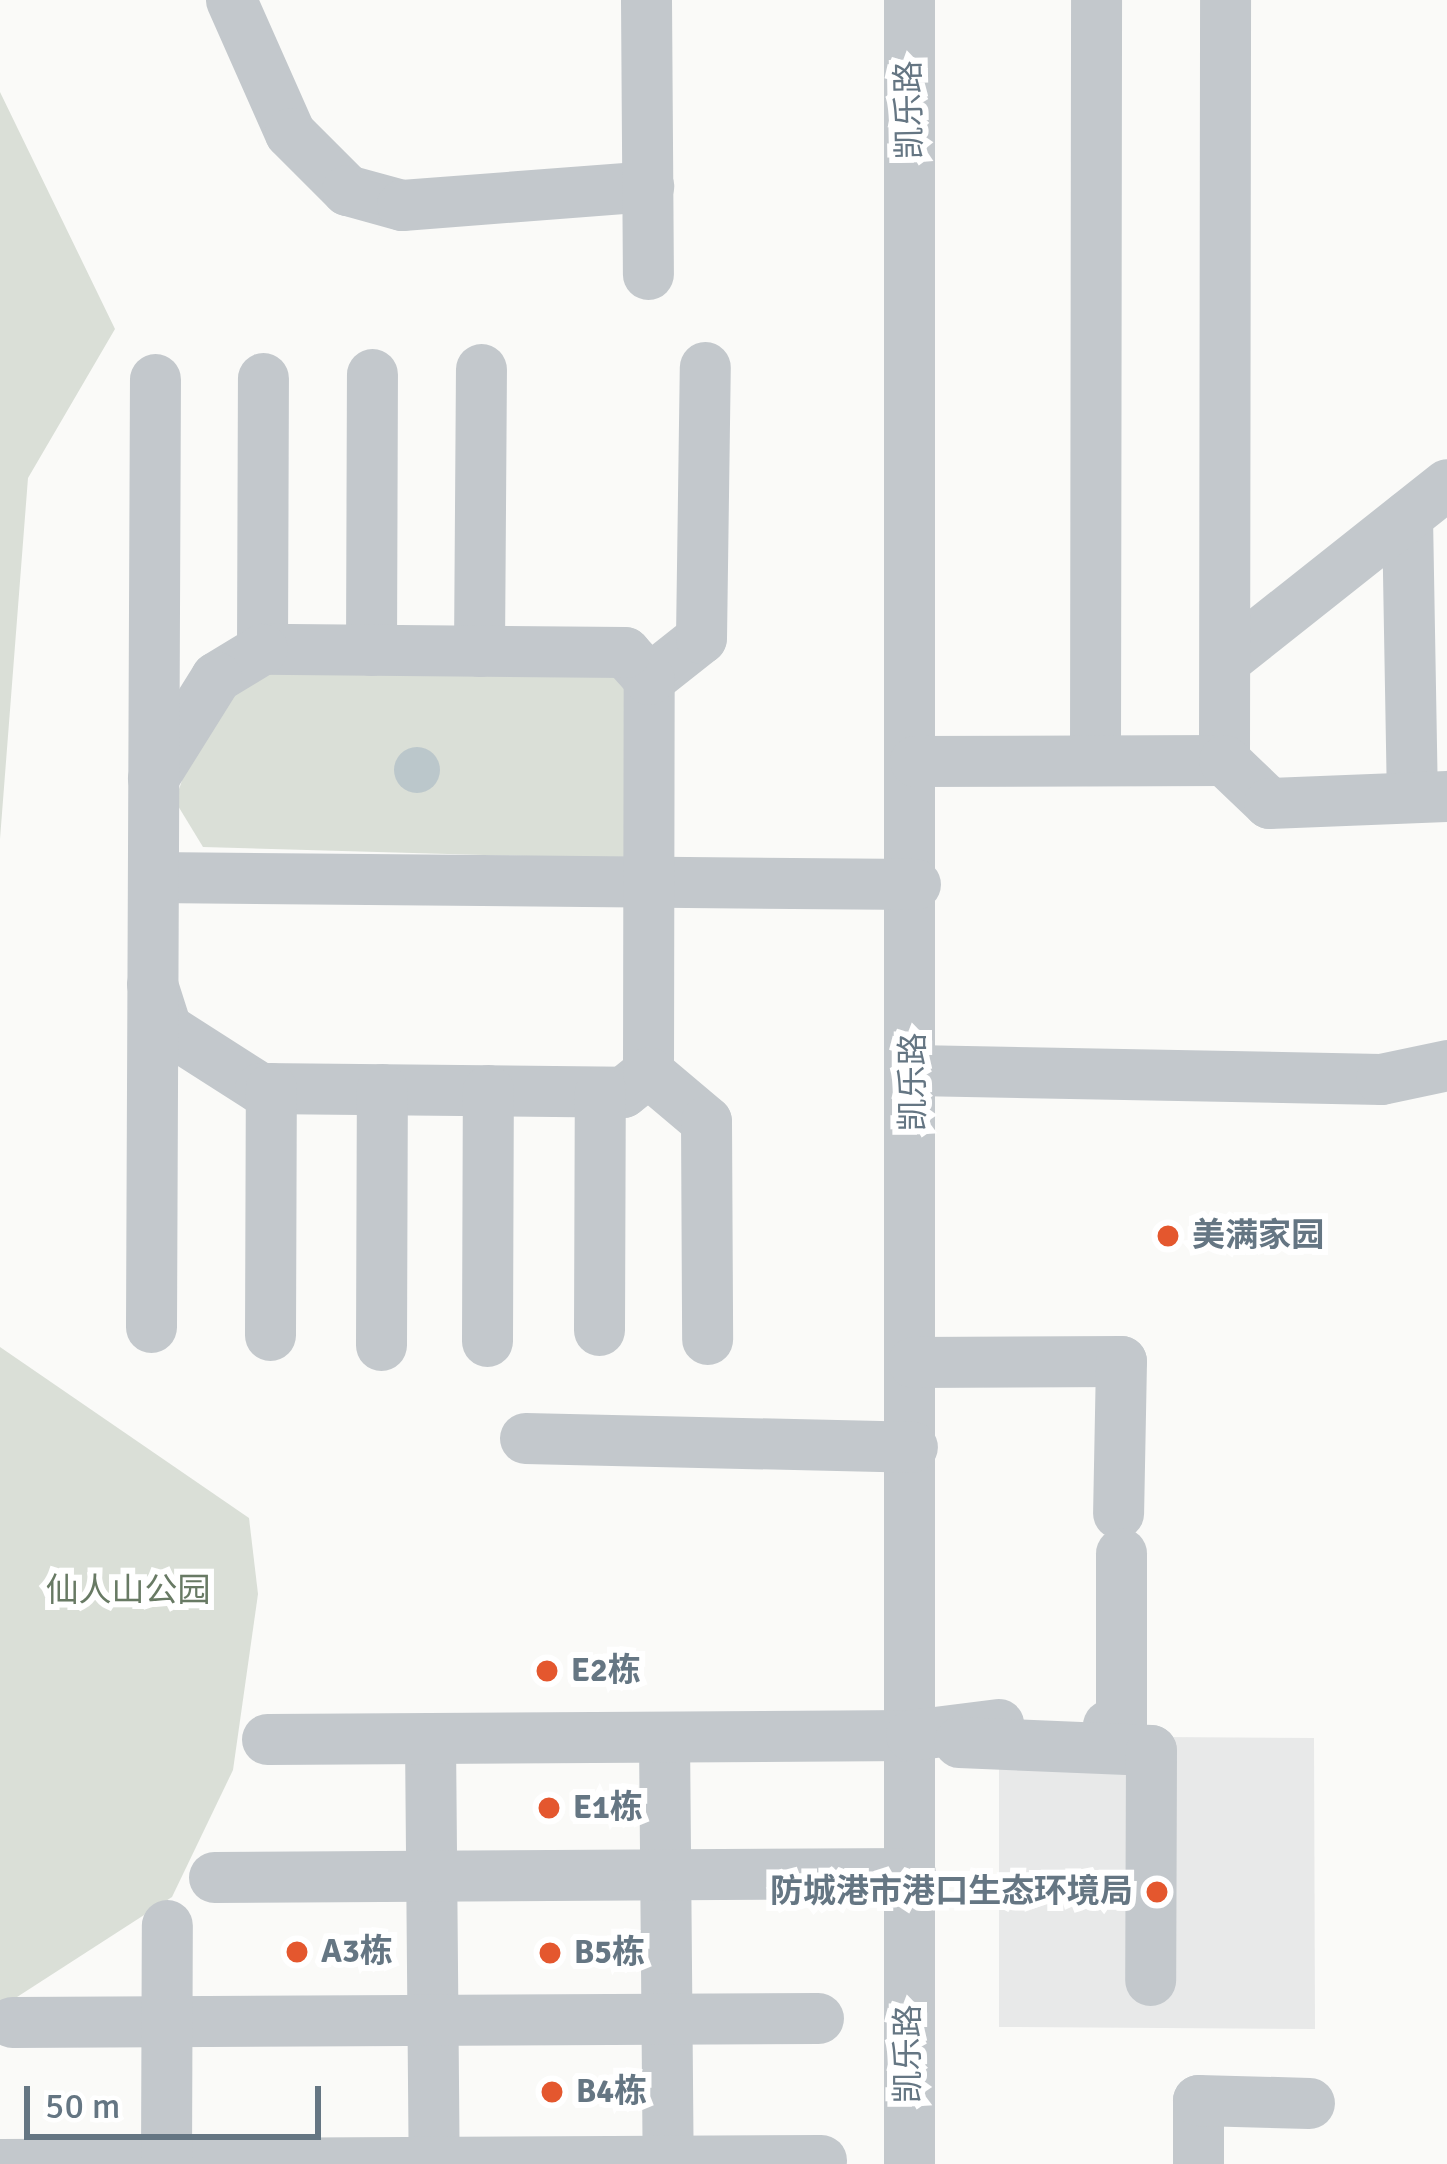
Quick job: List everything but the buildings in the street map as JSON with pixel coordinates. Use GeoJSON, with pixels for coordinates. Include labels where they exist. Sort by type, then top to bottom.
{"type":"FeatureCollection","features":[{"type":"Feature","properties":{"kind":"street"},"geometry":{"type":"LineString","coordinates":[[231,0],[290,133],[346,190],[402,205],[648,186]]}},
{"type":"Feature","properties":{"kind":"street"},"geometry":{"type":"LineString","coordinates":[[646,0],[648,274]]}},
{"type":"Feature","properties":{"kind":"street","name":"凯乐路"},"geometry":{"type":"LineString","coordinates":[[909,0],[915,761],[909,2164]]}},
{"type":"Feature","properties":{"kind":"street"},"geometry":{"type":"LineString","coordinates":[[1095,760],[1096,0]]}},
{"type":"Feature","properties":{"kind":"street"},"geometry":{"type":"LineString","coordinates":[[1224,760],[1225,0]]}},
{"type":"Feature","properties":{"kind":"street"},"geometry":{"type":"LineString","coordinates":[[649,680],[701,638],[705,367]]}},
{"type":"Feature","properties":{"kind":"street"},"geometry":{"type":"LineString","coordinates":[[479,651],[481,370]]}},
{"type":"Feature","properties":{"kind":"street"},"geometry":{"type":"LineString","coordinates":[[371,650],[372,374]]}},
{"type":"Feature","properties":{"kind":"street"},"geometry":{"type":"LineString","coordinates":[[262,649],[263,378]]}},
{"type":"Feature","properties":{"kind":"street"},"geometry":{"type":"LineString","coordinates":[[151,1328],[155,379]]}},
{"type":"Feature","properties":{"kind":"street"},"geometry":{"type":"LineString","coordinates":[[1225,660],[1447,484]]}},
{"type":"Feature","properties":{"kind":"street"},"geometry":{"type":"LineString","coordinates":[[915,761],[1224,760],[1269,803],[1430,796],[1407,516]]}},
{"type":"Feature","properties":{"kind":"street"},"geometry":{"type":"LineString","coordinates":[[153,778],[216,677],[262,649],[625,652],[649,680],[648,1072]]}},
{"type":"Feature","properties":{"kind":"street"},"geometry":{"type":"LineString","coordinates":[[153,877],[915,884]]}},
{"type":"Feature","properties":{"kind":"street"},"geometry":{"type":"LineString","coordinates":[[152,984],[166,1028],[271,1088],[623,1092],[648,1072]]}},
{"type":"Feature","properties":{"kind":"street"},"geometry":{"type":"LineString","coordinates":[[914,1070],[1381,1079],[1447,1065]]}},
{"type":"Feature","properties":{"kind":"street"},"geometry":{"type":"LineString","coordinates":[[648,1072],[706,1121],[707,1339]]}},
{"type":"Feature","properties":{"kind":"street"},"geometry":{"type":"LineString","coordinates":[[270,1334],[271,1088]]}},
{"type":"Feature","properties":{"kind":"street"},"geometry":{"type":"LineString","coordinates":[[380,1345],[382,1090]]}},
{"type":"Feature","properties":{"kind":"street"},"geometry":{"type":"LineString","coordinates":[[487,1341],[488,1090]]}},
{"type":"Feature","properties":{"kind":"street"},"geometry":{"type":"LineString","coordinates":[[599,1330],[600,1092]]}},
{"type":"Feature","properties":{"kind":"street"},"geometry":{"type":"LineString","coordinates":[[913,1362],[1121,1361],[1121,1725],[1108,1726]]}},
{"type":"Feature","properties":{"kind":"street"},"geometry":{"type":"LineString","coordinates":[[524,1438],[912,1447]]}},
{"type":"Feature","properties":{"kind":"street"},"geometry":{"type":"LineString","coordinates":[[911,1736],[998,1724]]}},
{"type":"Feature","properties":{"kind":"street"},"geometry":{"type":"LineString","coordinates":[[664,1736],[668,2162]]}},
{"type":"Feature","properties":{"kind":"street"},"geometry":{"type":"LineString","coordinates":[[267,1739],[911,1736],[1151,1750],[1150,1980]]}},
{"type":"Feature","properties":{"kind":"street"},"geometry":{"type":"LineString","coordinates":[[430,1738],[434,2163]]}},
{"type":"Feature","properties":{"kind":"street"},"geometry":{"type":"LineString","coordinates":[[214,1877],[910,1873]]}},
{"type":"Feature","properties":{"kind":"street"},"geometry":{"type":"LineString","coordinates":[[166,1925],[166,2163]]}},
{"type":"Feature","properties":{"kind":"street"},"geometry":{"type":"LineString","coordinates":[[12,2022],[818,2018]]}},
{"type":"Feature","properties":{"kind":"street"},"geometry":{"type":"LineString","coordinates":[[1198,2164],[1198,2100],[1309,2103]]}},
{"type":"Feature","properties":{"kind":"street"},"geometry":{"type":"LineString","coordinates":[[0,2164],[821,2159]]}},
{"type":"Feature","properties":{"kind":"shaded area"},"geometry":{"type":"Polygon","coordinates":[[[417,747],[433,754],[440,770],[433,786],[417,793],[401,786],[394,770],[401,754],[417,747]]]}},
{"type":"Feature","properties":{"kind":"shaded area","name":"防城港市港口生态环境局"},"geometry":{"type":"Polygon","coordinates":[[[999,1736],[1314,1738],[1315,2029],[999,2027],[999,1736]]]}},
{"type":"Feature","properties":{"kind":"green space"},"geometry":{"type":"Polygon","coordinates":[[[0,92],[115,329],[28,478],[0,839],[0,92]]]}},
{"type":"Feature","properties":{"kind":"green space"},"geometry":{"type":"Polygon","coordinates":[[[277,665],[632,670],[628,859],[203,847],[175,801],[197,736],[224,696],[277,665]]]}},
{"type":"Feature","properties":{"kind":"green space","name":"仙人山公园"},"geometry":{"type":"Polygon","coordinates":[[[0,1347],[249,1518],[258,1594],[233,1770],[172,1897],[0,2008],[0,1347]]]}},
{"type":"Feature","properties":{"kind":"place","name":"美满家园"},"geometry":{"type":"Point","coordinates":[1168,1236]}},
{"type":"Feature","properties":{"kind":"place","name":"E2栋"},"geometry":{"type":"Point","coordinates":[547,1671]}},
{"type":"Feature","properties":{"kind":"place","name":"E1栋"},"geometry":{"type":"Point","coordinates":[549,1808]}},
{"type":"Feature","properties":{"kind":"place","name":"防城港市港口生态环境局"},"geometry":{"type":"Point","coordinates":[1157,1892]}},
{"type":"Feature","properties":{"kind":"place","name":"A3栋"},"geometry":{"type":"Point","coordinates":[297,1952]}},
{"type":"Feature","properties":{"kind":"place","name":"B5栋"},"geometry":{"type":"Point","coordinates":[550,1953]}},
{"type":"Feature","properties":{"kind":"place","name":"B4栋"},"geometry":{"type":"Point","coordinates":[552,2092]}}]}
